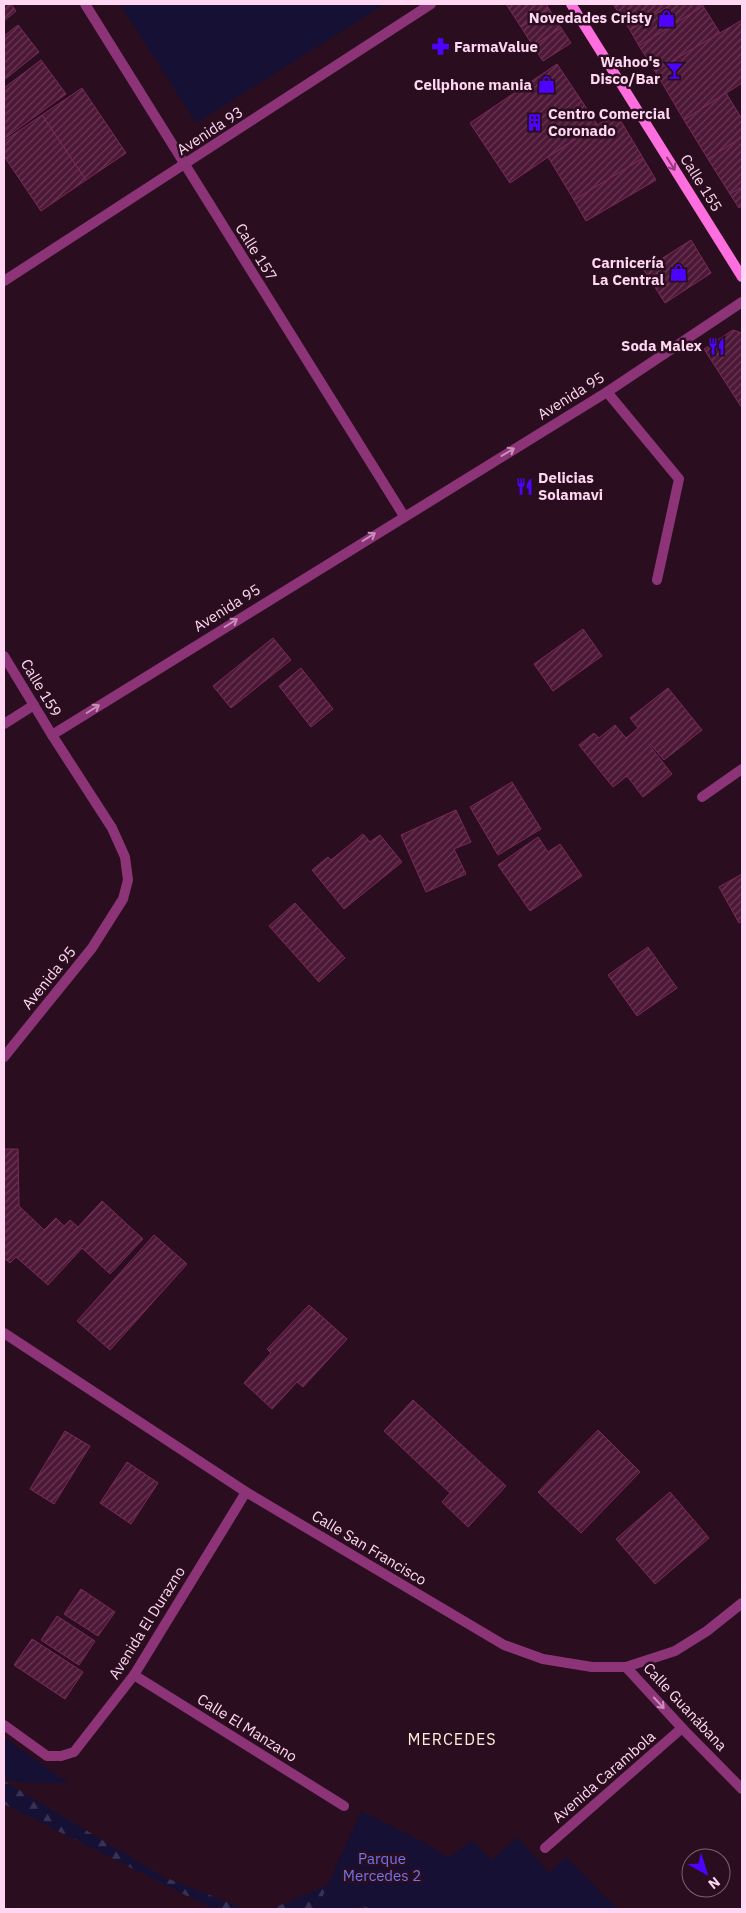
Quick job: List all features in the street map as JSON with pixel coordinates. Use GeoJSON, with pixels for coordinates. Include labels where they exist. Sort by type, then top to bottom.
{"type":"FeatureCollection","features":[{"type":"Feature","properties":{"kind":"main road","name":"Calle 155"},"geometry":{"type":"LineString","coordinates":[[571,4],[742,277]]}},
{"type":"Feature","properties":{"kind":"street","name":"Calle 157"},"geometry":{"type":"LineString","coordinates":[[85,4],[404,516]]}},
{"type":"Feature","properties":{"kind":"street","name":"Avenida 93"},"geometry":{"type":"LineString","coordinates":[[4,281],[431,4]]}},
{"type":"Feature","properties":{"kind":"street","name":"Avenida 95"},"geometry":{"type":"LineString","coordinates":[[4,1057],[92,948],[123,899],[128,880],[125,857],[112,828],[52,735],[607,392],[742,302]]}},
{"type":"Feature","properties":{"kind":"street"},"geometry":{"type":"LineString","coordinates":[[607,392],[679,479],[657,580]]}},
{"type":"Feature","properties":{"kind":"street","name":"Calle 159"},"geometry":{"type":"LineString","coordinates":[[4,656],[52,735]]}},
{"type":"Feature","properties":{"kind":"street"},"geometry":{"type":"LineString","coordinates":[[4,724],[34,705]]}},
{"type":"Feature","properties":{"kind":"street"},"geometry":{"type":"LineString","coordinates":[[702,797],[742,769]]}},
{"type":"Feature","properties":{"kind":"street","name":"Calle San Francisco"},"geometry":{"type":"LineString","coordinates":[[4,1333],[246,1492],[504,1645],[543,1659],[592,1667],[626,1667],[675,1651],[708,1631],[742,1603]]}},
{"type":"Feature","properties":{"kind":"street","name":"Avenida El Durazno"},"geometry":{"type":"LineString","coordinates":[[4,1725],[47,1756],[61,1756],[74,1752],[134,1675],[246,1492]]}},
{"type":"Feature","properties":{"kind":"street","name":"Calle Guanábana"},"geometry":{"type":"LineString","coordinates":[[626,1667],[742,1789]]}},
{"type":"Feature","properties":{"kind":"street","name":"Calle El Manzano"},"geometry":{"type":"LineString","coordinates":[[134,1675],[344,1806]]}},
{"type":"Feature","properties":{"kind":"street","name":"Avenida Carambola"},"geometry":{"type":"LineString","coordinates":[[545,1848],[682,1728]]}},
{"type":"Feature","properties":{"kind":"green space"},"geometry":{"type":"Polygon","coordinates":[[[120,4],[385,4],[196,123],[120,4]]]}},
{"type":"Feature","properties":{"kind":"green space"},"geometry":{"type":"Polygon","coordinates":[[[4,1738],[69,1783],[23,1783],[4,1779],[4,1738]]]}},
{"type":"Feature","properties":{"kind":"green space"},"geometry":{"type":"Polygon","coordinates":[[[4,1781],[164,1877],[245,1909],[213,1909],[4,1804],[4,1781]]]}},
{"type":"Feature","properties":{"kind":"green space","name":"Parque Mercedes 2"},"geometry":{"type":"Polygon","coordinates":[[[361,1811],[425,1843],[448,1858],[472,1840],[492,1860],[517,1837],[549,1873],[566,1857],[617,1909],[375,1909],[362,1906],[347,1909],[317,1909],[361,1811]]]}},
{"type":"Feature","properties":{"kind":"green space"},"geometry":{"type":"Polygon","coordinates":[[[347,1877],[481,1909],[368,1909],[362,1906],[347,1909],[271,1909],[347,1877]]]}},
{"type":"Feature","properties":{"kind":"building"},"geometry":{"type":"Polygon","coordinates":[[[4,4],[11,4],[16,11],[4,21],[4,4]]]}},
{"type":"Feature","properties":{"kind":"building"},"geometry":{"type":"Polygon","coordinates":[[[506,4],[546,4],[549,9],[521,27],[506,4]]]}},
{"type":"Feature","properties":{"kind":"building"},"geometry":{"type":"Polygon","coordinates":[[[613,4],[672,4],[630,30],[613,4]]]}},
{"type":"Feature","properties":{"kind":"building","name":"Novedades Cristy"},"geometry":{"type":"Polygon","coordinates":[[[672,4],[702,4],[703,6],[639,46],[630,30],[672,4]]]}},
{"type":"Feature","properties":{"kind":"building"},"geometry":{"type":"Polygon","coordinates":[[[703,6],[720,33],[655,71],[639,46],[703,6]]]}},
{"type":"Feature","properties":{"kind":"building"},"geometry":{"type":"Polygon","coordinates":[[[549,9],[561,28],[533,46],[521,27],[549,9]]]}},
{"type":"Feature","properties":{"kind":"building"},"geometry":{"type":"Polygon","coordinates":[[[742,20],[742,83],[684,120],[655,71],[742,20]]]}},
{"type":"Feature","properties":{"kind":"building"},"geometry":{"type":"Polygon","coordinates":[[[18,25],[39,52],[4,80],[4,36],[18,25]]]}},
{"type":"Feature","properties":{"kind":"building"},"geometry":{"type":"Polygon","coordinates":[[[561,28],[571,43],[543,61],[533,46],[561,28]]]}},
{"type":"Feature","properties":{"kind":"building"},"geometry":{"type":"Polygon","coordinates":[[[41,60],[66,94],[4,139],[4,88],[41,60]]]}},
{"type":"Feature","properties":{"kind":"building","name":"Centro Comercial Coronado"},"geometry":{"type":"Polygon","coordinates":[[[557,64],[597,124],[510,183],[470,123],[557,64]]]}},
{"type":"Feature","properties":{"kind":"building"},"geometry":{"type":"Polygon","coordinates":[[[82,88],[126,153],[86,180],[42,115],[82,88]]]}},
{"type":"Feature","properties":{"kind":"building"},"geometry":{"type":"Polygon","coordinates":[[[726,93],[742,119],[742,137],[708,159],[684,120],[726,93]]]}},
{"type":"Feature","properties":{"kind":"building"},"geometry":{"type":"Polygon","coordinates":[[[616,113],[643,158],[574,200],[548,157],[616,113]]]}},
{"type":"Feature","properties":{"kind":"building"},"geometry":{"type":"Polygon","coordinates":[[[42,115],[86,180],[41,211],[4,156],[4,141],[42,115]]]}},
{"type":"Feature","properties":{"kind":"building"},"geometry":{"type":"Polygon","coordinates":[[[742,137],[742,187],[730,194],[708,159],[742,137]]]}},
{"type":"Feature","properties":{"kind":"building"},"geometry":{"type":"Polygon","coordinates":[[[643,158],[656,180],[586,221],[574,200],[643,158]]]}},
{"type":"Feature","properties":{"kind":"building"},"geometry":{"type":"Polygon","coordinates":[[[742,187],[742,206],[739,208],[730,194],[742,187]]]}},
{"type":"Feature","properties":{"kind":"building","name":"Carnicería La Central"},"geometry":{"type":"Polygon","coordinates":[[[691,240],[711,273],[665,303],[644,270],[691,240]]]}},
{"type":"Feature","properties":{"kind":"building"},"geometry":{"type":"Polygon","coordinates":[[[733,330],[742,333],[742,408],[704,349],[733,330]]]}},
{"type":"Feature","properties":{"kind":"building"},"geometry":{"type":"Polygon","coordinates":[[[583,629],[602,656],[553,691],[534,664],[583,629]]]}},
{"type":"Feature","properties":{"kind":"building"},"geometry":{"type":"Polygon","coordinates":[[[273,638],[291,660],[231,708],[213,686],[273,638]]]}},
{"type":"Feature","properties":{"kind":"building"},"geometry":{"type":"Polygon","coordinates":[[[301,668],[333,709],[311,727],[279,686],[301,668]]]}},
{"type":"Feature","properties":{"kind":"building"},"geometry":{"type":"Polygon","coordinates":[[[668,688],[702,730],[664,760],[649,745],[672,774],[643,797],[627,776],[613,787],[579,745],[594,733],[599,738],[615,725],[626,738],[638,728],[630,718],[668,688]]]}},
{"type":"Feature","properties":{"kind":"building"},"geometry":{"type":"Polygon","coordinates":[[[512,782],[541,829],[498,855],[470,807],[512,782]]]}},
{"type":"Feature","properties":{"kind":"building"},"geometry":{"type":"Polygon","coordinates":[[[456,810],[471,842],[454,849],[466,874],[426,892],[401,835],[456,810]]]}},
{"type":"Feature","properties":{"kind":"building"},"geometry":{"type":"Polygon","coordinates":[[[363,834],[370,842],[380,835],[402,862],[344,909],[312,870],[328,857],[331,860],[363,834]]]}},
{"type":"Feature","properties":{"kind":"building"},"geometry":{"type":"Polygon","coordinates":[[[538,837],[548,852],[560,844],[582,876],[530,911],[498,865],[538,837]]]}},
{"type":"Feature","properties":{"kind":"building"},"geometry":{"type":"Polygon","coordinates":[[[742,874],[742,921],[739,923],[719,887],[742,874]]]}},
{"type":"Feature","properties":{"kind":"building"},"geometry":{"type":"Polygon","coordinates":[[[295,903],[345,958],[319,982],[269,926],[295,903]]]}},
{"type":"Feature","properties":{"kind":"building"},"geometry":{"type":"Polygon","coordinates":[[[648,947],[677,988],[637,1016],[608,975],[648,947]]]}},
{"type":"Feature","properties":{"kind":"building"},"geometry":{"type":"Polygon","coordinates":[[[4,1149],[18,1149],[19,1206],[44,1230],[56,1218],[64,1226],[70,1220],[78,1227],[102,1201],[143,1239],[110,1274],[82,1248],[48,1285],[16,1257],[10,1263],[4,1258],[4,1149]]]}},
{"type":"Feature","properties":{"kind":"building"},"geometry":{"type":"Polygon","coordinates":[[[154,1235],[187,1264],[110,1350],[77,1321],[154,1235]]]}},
{"type":"Feature","properties":{"kind":"building"},"geometry":{"type":"Polygon","coordinates":[[[309,1305],[347,1339],[303,1387],[297,1382],[272,1409],[244,1383],[271,1353],[267,1349],[309,1305]]]}},
{"type":"Feature","properties":{"kind":"building"},"geometry":{"type":"Polygon","coordinates":[[[413,1400],[506,1486],[468,1527],[442,1502],[450,1493],[384,1431],[413,1400]]]}},
{"type":"Feature","properties":{"kind":"building"},"geometry":{"type":"Polygon","coordinates":[[[598,1430],[640,1472],[581,1533],[538,1492],[598,1430]]]}},
{"type":"Feature","properties":{"kind":"building"},"geometry":{"type":"Polygon","coordinates":[[[65,1431],[90,1446],[54,1504],[30,1489],[65,1431]]]}},
{"type":"Feature","properties":{"kind":"building"},"geometry":{"type":"Polygon","coordinates":[[[127,1462],[158,1483],[131,1524],[100,1503],[127,1462]]]}},
{"type":"Feature","properties":{"kind":"building"},"geometry":{"type":"Polygon","coordinates":[[[670,1492],[709,1538],[655,1584],[616,1539],[670,1492]]]}},
{"type":"Feature","properties":{"kind":"building"},"geometry":{"type":"Polygon","coordinates":[[[81,1589],[115,1612],[98,1636],[64,1614],[81,1589]]]}},
{"type":"Feature","properties":{"kind":"building"},"geometry":{"type":"Polygon","coordinates":[[[57,1616],[95,1641],[79,1665],[41,1640],[57,1616]]]}},
{"type":"Feature","properties":{"kind":"building"},"geometry":{"type":"Polygon","coordinates":[[[32,1639],[83,1672],[65,1699],[14,1665],[32,1639]]]}},
{"type":"Feature","properties":{"kind":"place","name":"Novedades Cristy"},"geometry":{"type":"Point","coordinates":[666,18]}},
{"type":"Feature","properties":{"kind":"place","name":"FarmaValue"},"geometry":{"type":"Point","coordinates":[440,47]}},
{"type":"Feature","properties":{"kind":"place","name":"Wahoo's Disco/Bar"},"geometry":{"type":"Point","coordinates":[674,71]}},
{"type":"Feature","properties":{"kind":"place","name":"Cellphone mania"},"geometry":{"type":"Point","coordinates":[546,85]}},
{"type":"Feature","properties":{"kind":"place","name":"Centro Comercial Coronado"},"geometry":{"type":"Point","coordinates":[534,123]}},
{"type":"Feature","properties":{"kind":"place","name":"Carnicería La Central"},"geometry":{"type":"Point","coordinates":[678,272]}},
{"type":"Feature","properties":{"kind":"place","name":"Soda Malex"},"geometry":{"type":"Point","coordinates":[716,346]}},
{"type":"Feature","properties":{"kind":"place","name":"Delicias Solamavi"},"geometry":{"type":"Point","coordinates":[524,487]}},
{"type":"Feature","properties":{"kind":"district","name":"MERCEDES"},"geometry":{"type":"Point","coordinates":[452,1739]}}]}
